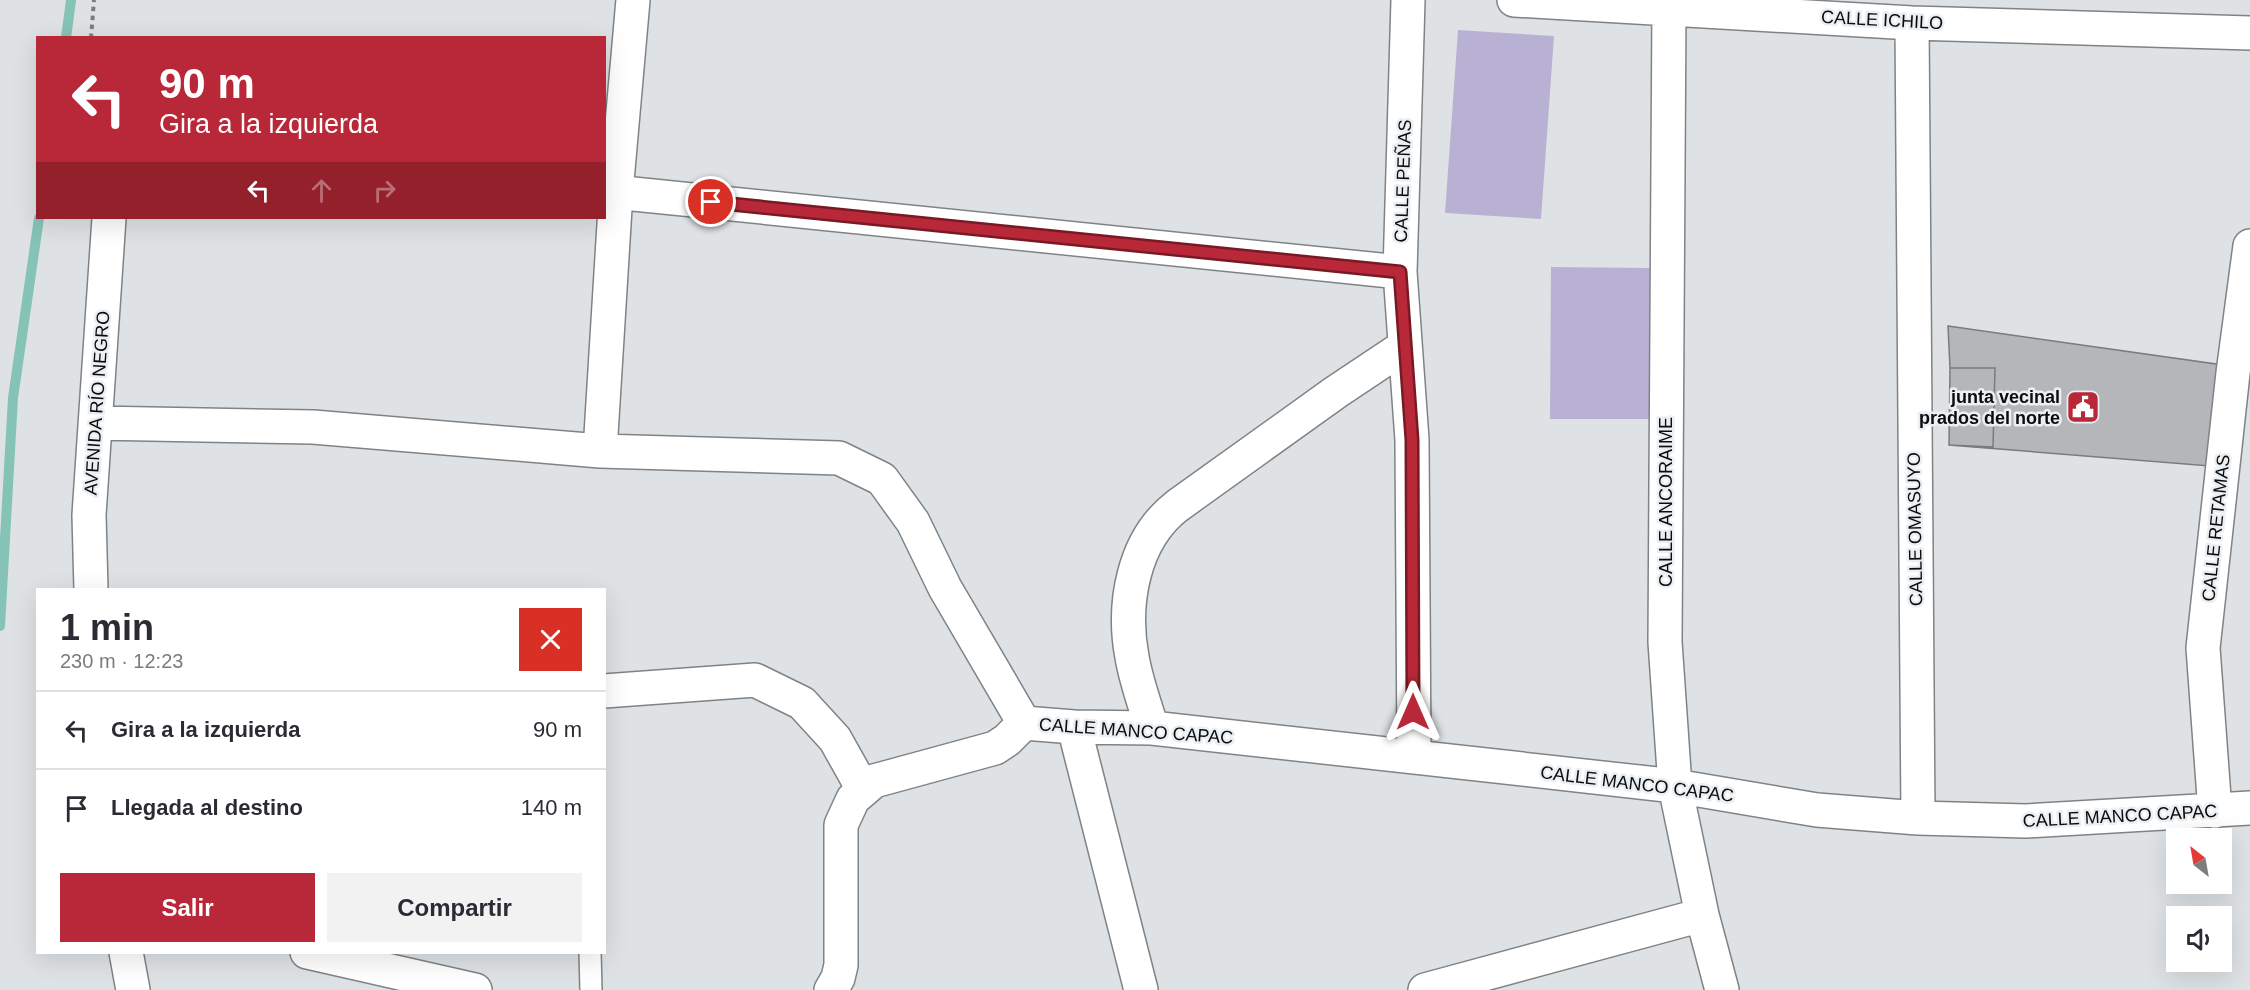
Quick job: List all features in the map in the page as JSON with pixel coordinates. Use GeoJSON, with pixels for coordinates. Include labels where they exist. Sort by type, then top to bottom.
{"type":"FeatureCollection","features":[{"type":"Feature","properties":{"kind":"street"},"geometry":{"type":"LineString","coordinates":[[600,451],[610,192],[633,0]]}},
{"type":"Feature","properties":{"kind":"street","name":"CALLE PEÑAS"},"geometry":{"type":"LineString","coordinates":[[1408,0],[1400,272],[1412,440],[1414,757]]}},
{"type":"Feature","properties":{"kind":"street","name":"CALLE ICHILO"},"geometry":{"type":"LineString","coordinates":[[1514,0],[1669,8],[1791,8],[1912,23],[2250,33]]}},
{"type":"Feature","properties":{"kind":"street","name":"CALLE ANCORAIME"},"geometry":{"type":"LineString","coordinates":[[1669,8],[1665,642],[1675,786],[1702,915],[1722,990]]}},
{"type":"Feature","properties":{"kind":"street","name":"CALLE OMASUYO"},"geometry":{"type":"LineString","coordinates":[[1912,23],[1918,818]]}},
{"type":"Feature","properties":{"kind":"street"},"geometry":{"type":"LineString","coordinates":[[610,192],[1400,272]]}},
{"type":"Feature","properties":{"kind":"street","name":"AVENIDA RÍO NEGRO"},"geometry":{"type":"LineString","coordinates":[[91,588],[89,515],[109,219]]}},
{"type":"Feature","properties":{"kind":"street","name":"CALLE RETAMAS"},"geometry":{"type":"LineString","coordinates":[[2215,811],[2203,648],[2233,373],[2250,246]]}},
{"type":"Feature","properties":{"kind":"street"},"geometry":{"type":"LineString","coordinates":[[1152,728],[1132,657],[1129,630],[1133,581],[1147,538],[1165,515],[1177,506],[1336,392],[1405,346]]}},
{"type":"Feature","properties":{"kind":"street"},"geometry":{"type":"LineString","coordinates":[[96,423],[313,427],[600,451],[839,458],[882,479],[913,522],[945,588],[1024,723],[1007,741],[995,748],[874,782],[863,789],[849,805],[841,825],[841,965],[831,990]]}},
{"type":"Feature","properties":{"kind":"street"},"geometry":{"type":"LineString","coordinates":[[606,691],[755,680],[802,703],[835,738],[863,789]]}},
{"type":"Feature","properties":{"kind":"street","name":"CALLE MANCO CAPAC"},"geometry":{"type":"LineString","coordinates":[[1024,723],[1074,727],[1152,728],[1675,786],[1817,810],[1918,818],[2026,822],[2250,808]]}},
{"type":"Feature","properties":{"kind":"street"},"geometry":{"type":"LineString","coordinates":[[1074,727],[1141,990]]}},
{"type":"Feature","properties":{"kind":"street"},"geometry":{"type":"LineString","coordinates":[[1425,990],[1702,915]]}},
{"type":"Feature","properties":{"kind":"street"},"geometry":{"type":"LineString","coordinates":[[126,954],[133,990]]}},
{"type":"Feature","properties":{"kind":"street"},"geometry":{"type":"LineString","coordinates":[[317,954],[475,990]]}},
{"type":"Feature","properties":{"kind":"lane"},"geometry":{"type":"LineString","coordinates":[[590,954],[591,990]]}},
{"type":"Feature","properties":{"kind":"path"},"geometry":{"type":"LineString","coordinates":[[91,36],[94,0]]}},
{"type":"Feature","properties":{"kind":"shaded area"},"geometry":{"type":"Polygon","coordinates":[[[1458,30],[1554,36],[1541,219],[1445,213],[1458,30]]]}},
{"type":"Feature","properties":{"kind":"shaded area"},"geometry":{"type":"Polygon","coordinates":[[[1551,267],[1650,268],[1649,419],[1550,419],[1551,267]]]}},
{"type":"Feature","properties":{"kind":"building","name":"junta vecinal prados del norte"},"geometry":{"type":"Polygon","coordinates":[[[1948,326],[2223,365],[2210,466],[1949,445],[1948,326]]]}},
{"type":"Feature","properties":{"kind":"building"},"geometry":{"type":"Polygon","coordinates":[[[1950,368],[1995,368],[1993,447],[1949,445],[1950,368]]]}},
{"type":"Feature","properties":{"kind":"waterway"},"geometry":{"type":"LineString","coordinates":[[66,36],[71,0]]}},
{"type":"Feature","properties":{"kind":"waterway"},"geometry":{"type":"LineString","coordinates":[[0,626],[13,398],[39,219]]}},
{"type":"Feature","properties":{"kind":"place","name":"junta vecinal prados del norte"},"geometry":{"type":"Point","coordinates":[2083,407]}},
{"type":"Feature","properties":{"kind":"route"},"geometry":{"type":"LineString","coordinates":[[711,202],[1400,272],[1412,440],[1413,712]]}}]}
